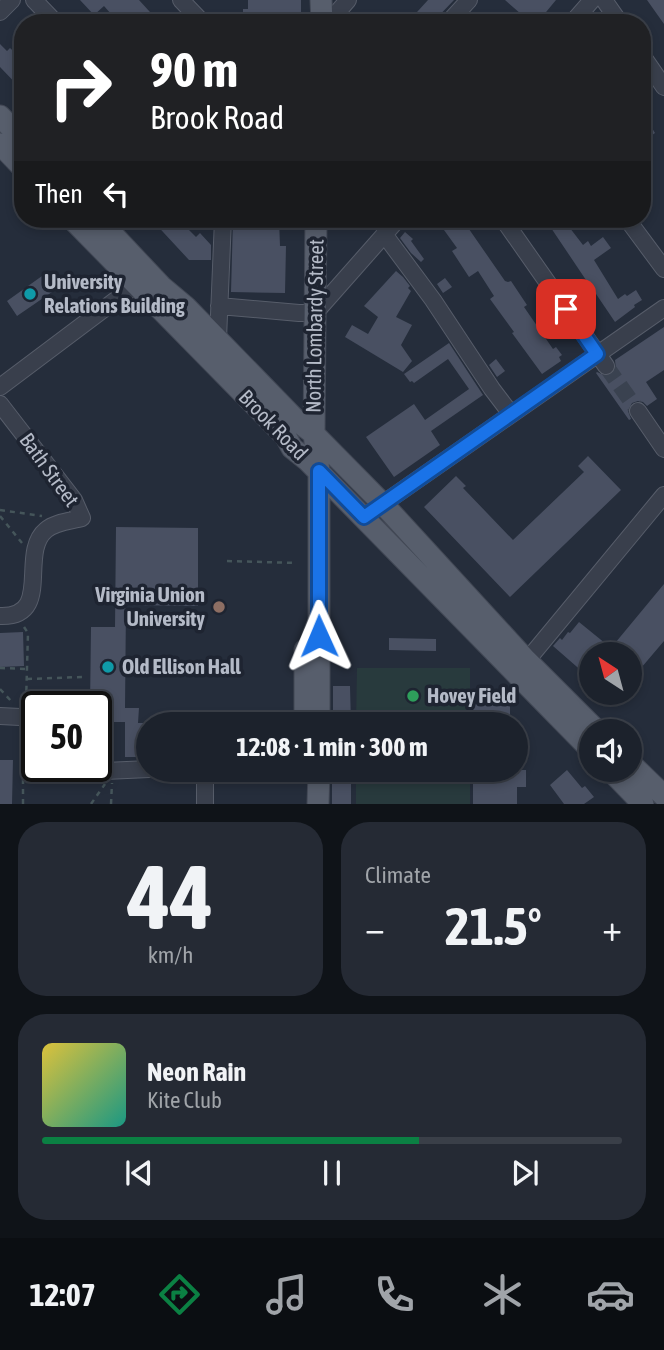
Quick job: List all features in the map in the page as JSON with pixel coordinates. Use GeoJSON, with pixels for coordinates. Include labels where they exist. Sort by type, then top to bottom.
{"type":"FeatureCollection","features":[{"type":"Feature","properties":{"kind":"main road"},"geometry":{"type":"LineString","coordinates":[[0,116],[14,131]]}},
{"type":"Feature","properties":{"kind":"main road"},"geometry":{"type":"LineString","coordinates":[[0,144],[14,159]]}},
{"type":"Feature","properties":{"kind":"main road","name":"Brook Road"},"geometry":{"type":"LineString","coordinates":[[82,228],[143,280],[186,307],[296,420],[314,434],[383,504],[579,735]]}},
{"type":"Feature","properties":{"kind":"main road","name":"Brook Road"},"geometry":{"type":"LineString","coordinates":[[104,228],[143,280],[286,437],[292,448],[521,666],[583,719]]}},
{"type":"Feature","properties":{"kind":"main road","name":"North Lombardy Street"},"geometry":{"type":"LineString","coordinates":[[305,712],[314,434],[316,228]]}},
{"type":"Feature","properties":{"kind":"main road","name":"North Lombardy Street"},"geometry":{"type":"LineString","coordinates":[[313,466],[319,712]]}},
{"type":"Feature","properties":{"kind":"main road"},"geometry":{"type":"LineString","coordinates":[[642,775],[664,796]]}},
{"type":"Feature","properties":{"kind":"main road"},"geometry":{"type":"LineString","coordinates":[[305,804],[308,782]]}},
{"type":"Feature","properties":{"kind":"main road"},"geometry":{"type":"LineString","coordinates":[[312,782],[318,804]]}},
{"type":"Feature","properties":{"kind":"main road"},"geometry":{"type":"LineString","coordinates":[[622,782],[643,804]]}},
{"type":"Feature","properties":{"kind":"street"},"geometry":{"type":"LineString","coordinates":[[0,12],[12,0]]}},
{"type":"Feature","properties":{"kind":"street"},"geometry":{"type":"LineString","coordinates":[[34,0],[47,14]]}},
{"type":"Feature","properties":{"kind":"street"},"geometry":{"type":"LineString","coordinates":[[181,0],[202,14]]}},
{"type":"Feature","properties":{"kind":"street"},"geometry":{"type":"LineString","coordinates":[[336,14],[348,0]]}},
{"type":"Feature","properties":{"kind":"street"},"geometry":{"type":"LineString","coordinates":[[456,14],[469,0]]}},
{"type":"Feature","properties":{"kind":"street"},"geometry":{"type":"LineString","coordinates":[[580,14],[592,0]]}},
{"type":"Feature","properties":{"kind":"street"},"geometry":{"type":"LineString","coordinates":[[651,68],[664,87]]}},
{"type":"Feature","properties":{"kind":"street"},"geometry":{"type":"LineString","coordinates":[[218,339],[223,228]]}},
{"type":"Feature","properties":{"kind":"street"},"geometry":{"type":"LineString","coordinates":[[219,306],[315,313],[389,228]]}},
{"type":"Feature","properties":{"kind":"street"},"geometry":{"type":"LineString","coordinates":[[509,228],[602,360]]}},
{"type":"Feature","properties":{"kind":"street"},"geometry":{"type":"LineString","coordinates":[[634,228],[664,269]]}},
{"type":"Feature","properties":{"kind":"street"},"geometry":{"type":"LineString","coordinates":[[384,233],[511,414]]}},
{"type":"Feature","properties":{"kind":"street"},"geometry":{"type":"LineString","coordinates":[[0,387],[143,280]]}},
{"type":"Feature","properties":{"kind":"street"},"geometry":{"type":"LineString","coordinates":[[364,517],[511,414],[602,360],[664,308]]}},
{"type":"Feature","properties":{"kind":"street","name":"Bath Street"},"geometry":{"type":"LineString","coordinates":[[0,404],[74,500],[82,518],[52,526],[38,538],[31,598],[18,614]]}},
{"type":"Feature","properties":{"kind":"street"},"geometry":{"type":"LineString","coordinates":[[638,411],[664,449]]}},
{"type":"Feature","properties":{"kind":"street"},"geometry":{"type":"LineString","coordinates":[[521,666],[664,495]]}},
{"type":"Feature","properties":{"kind":"street"},"geometry":{"type":"LineString","coordinates":[[0,616],[18,614]]}},
{"type":"Feature","properties":{"kind":"street"},"geometry":{"type":"LineString","coordinates":[[0,716],[21,718]]}},
{"type":"Feature","properties":{"kind":"street"},"geometry":{"type":"LineString","coordinates":[[112,771],[136,770]]}},
{"type":"Feature","properties":{"kind":"street"},"geometry":{"type":"LineString","coordinates":[[203,782],[205,804]]}},
{"type":"Feature","properties":{"kind":"path"},"geometry":{"type":"LineString","coordinates":[[0,510],[44,516],[52,526]]}},
{"type":"Feature","properties":{"kind":"path"},"geometry":{"type":"LineString","coordinates":[[0,516],[28,551],[35,551]]}},
{"type":"Feature","properties":{"kind":"path"},"geometry":{"type":"LineString","coordinates":[[227,561],[297,563]]}},
{"type":"Feature","properties":{"kind":"path"},"geometry":{"type":"LineString","coordinates":[[18,614],[28,633],[27,691]]}},
{"type":"Feature","properties":{"kind":"path"},"geometry":{"type":"LineString","coordinates":[[0,668],[27,669]]}},
{"type":"Feature","properties":{"kind":"path"},"geometry":{"type":"LineString","coordinates":[[27,679],[82,677]]}},
{"type":"Feature","properties":{"kind":"path"},"geometry":{"type":"LineString","coordinates":[[0,689],[13,704]]}},
{"type":"Feature","properties":{"kind":"path"},"geometry":{"type":"LineString","coordinates":[[91,804],[108,779],[112,778],[111,804]]}},
{"type":"Feature","properties":{"kind":"path"},"geometry":{"type":"LineString","coordinates":[[23,782],[23,804]]}},
{"type":"Feature","properties":{"kind":"shaded area","name":"Hovey Field"},"geometry":{"type":"Polygon","coordinates":[[[357,668],[470,668],[470,712],[356,712],[357,668]]]}},
{"type":"Feature","properties":{"kind":"shaded area","name":"Hovey Field"},"geometry":{"type":"Polygon","coordinates":[[[356,782],[470,782],[470,804],[356,804],[356,782]]]}},
{"type":"Feature","properties":{"kind":"building"},"geometry":{"type":"Polygon","coordinates":[[[80,0],[139,0],[152,14],[111,14],[104,6],[93,14],[80,0]]]}},
{"type":"Feature","properties":{"kind":"building"},"geometry":{"type":"Polygon","coordinates":[[[248,0],[301,0],[301,14],[243,14],[243,9],[248,9],[248,0]]]}},
{"type":"Feature","properties":{"kind":"building"},"geometry":{"type":"Polygon","coordinates":[[[428,0],[454,0],[441,14],[415,14],[428,0]]]}},
{"type":"Feature","properties":{"kind":"building"},"geometry":{"type":"Polygon","coordinates":[[[505,0],[556,0],[544,14],[521,14],[505,0]]]}},
{"type":"Feature","properties":{"kind":"building"},"geometry":{"type":"Polygon","coordinates":[[[647,0],[664,0],[664,24],[647,0]]]}},
{"type":"Feature","properties":{"kind":"building"},"geometry":{"type":"Polygon","coordinates":[[[0,44],[7,51],[10,48],[14,52],[14,82],[0,67],[0,44]]]}},
{"type":"Feature","properties":{"kind":"building"},"geometry":{"type":"Polygon","coordinates":[[[159,228],[187,228],[196,237],[200,233],[211,245],[211,260],[189,260],[159,228]]]}},
{"type":"Feature","properties":{"kind":"building"},"geometry":{"type":"Polygon","coordinates":[[[233,228],[279,228],[280,246],[286,246],[285,293],[231,292],[233,228]]]}},
{"type":"Feature","properties":{"kind":"building"},"geometry":{"type":"Polygon","coordinates":[[[443,228],[468,228],[505,281],[511,281],[527,305],[524,307],[553,349],[556,347],[562,355],[559,357],[561,361],[542,374],[490,299],[494,296],[478,271],[469,277],[452,251],[457,248],[443,228]]]}},
{"type":"Feature","properties":{"kind":"building"},"geometry":{"type":"Polygon","coordinates":[[[551,228],[570,228],[583,245],[588,241],[591,246],[603,237],[611,248],[594,260],[618,299],[636,290],[642,300],[615,322],[594,291],[589,293],[582,283],[586,280],[551,228]]]}},
{"type":"Feature","properties":{"kind":"building"},"geometry":{"type":"Polygon","coordinates":[[[405,232],[413,239],[411,241],[424,259],[421,262],[400,238],[405,232]]]}},
{"type":"Feature","properties":{"kind":"building"},"geometry":{"type":"Polygon","coordinates":[[[396,271],[410,286],[408,288],[411,291],[396,317],[412,325],[401,345],[412,361],[403,372],[345,337],[352,325],[368,334],[378,317],[364,306],[396,271]]]}},
{"type":"Feature","properties":{"kind":"building","name":"University Relations Building"},"geometry":{"type":"Polygon","coordinates":[[[50,272],[56,280],[48,286],[52,292],[17,316],[7,301],[50,272]]]}},
{"type":"Feature","properties":{"kind":"building"},"geometry":{"type":"Polygon","coordinates":[[[445,278],[452,287],[443,293],[437,284],[445,278]]]}},
{"type":"Feature","properties":{"kind":"building"},"geometry":{"type":"Polygon","coordinates":[[[664,327],[664,370],[646,382],[657,399],[647,406],[638,401],[632,403],[628,411],[629,420],[596,373],[611,375],[616,370],[615,360],[664,327]]]}},
{"type":"Feature","properties":{"kind":"building"},"geometry":{"type":"Polygon","coordinates":[[[449,343],[483,395],[431,431],[440,445],[394,477],[366,437],[414,404],[425,420],[469,389],[448,359],[414,383],[404,374],[449,343]]]}},
{"type":"Feature","properties":{"kind":"building"},"geometry":{"type":"Polygon","coordinates":[[[496,359],[505,371],[497,377],[489,365],[496,359]]]}},
{"type":"Feature","properties":{"kind":"building"},"geometry":{"type":"Polygon","coordinates":[[[588,456],[621,490],[510,597],[424,507],[456,476],[466,486],[463,488],[513,540],[584,472],[578,466],[588,456]]]}},
{"type":"Feature","properties":{"kind":"building"},"geometry":{"type":"Polygon","coordinates":[[[116,527],[198,528],[198,606],[126,605],[125,708],[139,708],[139,712],[136,712],[136,757],[125,757],[125,722],[112,722],[112,691],[90,691],[91,627],[115,627],[116,527]]]}},
{"type":"Feature","properties":{"kind":"building"},"geometry":{"type":"Polygon","coordinates":[[[664,584],[664,641],[642,667],[642,642],[616,642],[664,584]]]}},
{"type":"Feature","properties":{"kind":"building"},"geometry":{"type":"Polygon","coordinates":[[[579,622],[604,642],[579,642],[579,669],[553,646],[579,622]]]}},
{"type":"Feature","properties":{"kind":"building"},"geometry":{"type":"Polygon","coordinates":[[[23,632],[24,666],[0,667],[0,633],[23,632]]]}},
{"type":"Feature","properties":{"kind":"building"},"geometry":{"type":"Polygon","coordinates":[[[389,638],[436,639],[436,651],[389,650],[389,638]]]}},
{"type":"Feature","properties":{"kind":"building"},"geometry":{"type":"Polygon","coordinates":[[[333,686],[350,686],[351,712],[333,712],[333,686]]]}},
{"type":"Feature","properties":{"kind":"building"},"geometry":{"type":"Polygon","coordinates":[[[473,701],[510,701],[510,712],[473,712],[473,701]]]}},
{"type":"Feature","properties":{"kind":"building"},"geometry":{"type":"Polygon","coordinates":[[[0,760],[13,760],[12,804],[0,804],[0,760]]]}},
{"type":"Feature","properties":{"kind":"building"},"geometry":{"type":"Polygon","coordinates":[[[567,770],[582,788],[585,786],[594,797],[584,804],[564,804],[550,785],[567,770]]]}},
{"type":"Feature","properties":{"kind":"building"},"geometry":{"type":"Polygon","coordinates":[[[332,782],[351,782],[351,804],[332,804],[332,782]]]}},
{"type":"Feature","properties":{"kind":"building"},"geometry":{"type":"Polygon","coordinates":[[[473,782],[526,782],[526,787],[517,787],[517,804],[473,804],[473,782]]]}},
{"type":"Feature","properties":{"kind":"tunnel"},"geometry":{"type":"LineString","coordinates":[[606,366],[638,411]]}},
{"type":"Feature","properties":{"kind":"place","name":"University Relations Building"},"geometry":{"type":"Point","coordinates":[30,294]}},
{"type":"Feature","properties":{"kind":"place","name":"Virginia Union University"},"geometry":{"type":"Point","coordinates":[219,607]}},
{"type":"Feature","properties":{"kind":"place","name":"Old Ellison Hall"},"geometry":{"type":"Point","coordinates":[108,667]}},
{"type":"Feature","properties":{"kind":"place","name":"Hovey Field"},"geometry":{"type":"Point","coordinates":[413,696]}},
{"type":"Feature","properties":{"kind":"route"},"geometry":{"type":"LineString","coordinates":[[319,636],[319,471],[364,517],[597,354],[566,309]]}}]}
